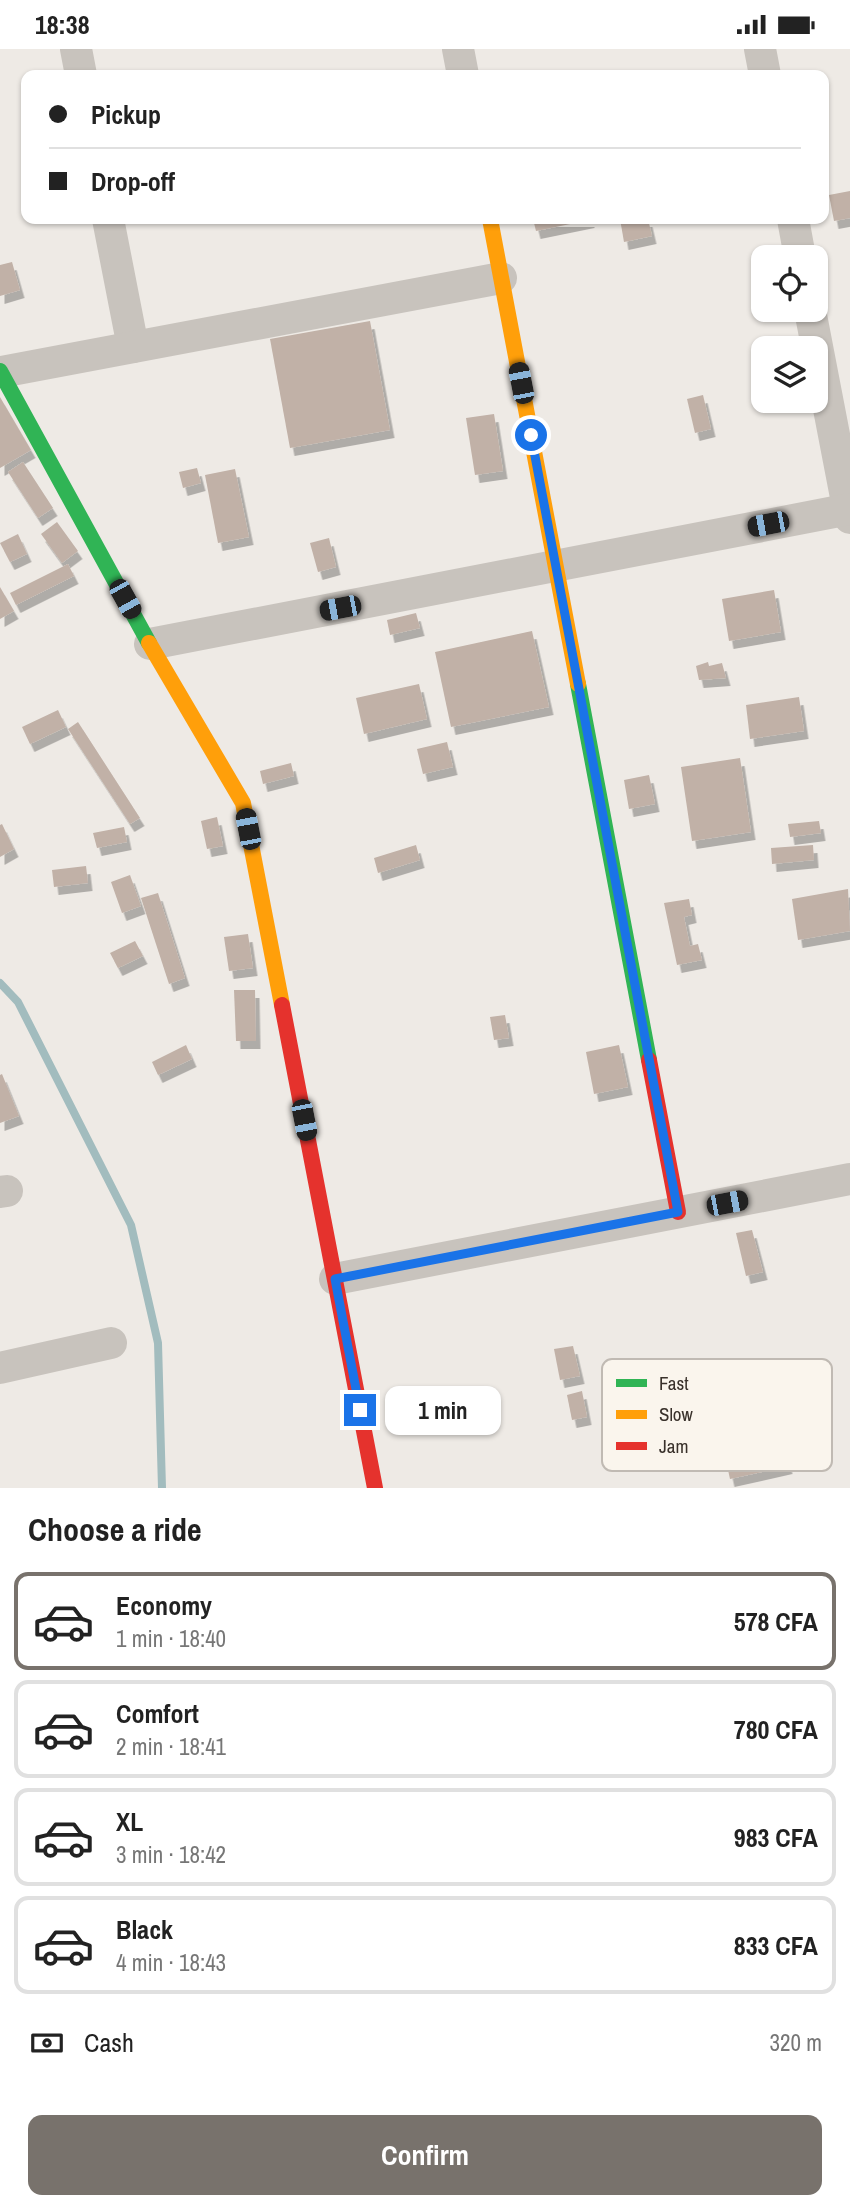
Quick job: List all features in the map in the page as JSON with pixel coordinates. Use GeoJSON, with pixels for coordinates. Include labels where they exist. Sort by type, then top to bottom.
{"type":"FeatureCollection","features":[{"type":"Feature","properties":{"kind":"street"},"geometry":{"type":"LineString","coordinates":[[76,49],[80,70]]}},
{"type":"Feature","properties":{"kind":"street"},"geometry":{"type":"LineString","coordinates":[[458,49],[462,70]]}},
{"type":"Feature","properties":{"kind":"street"},"geometry":{"type":"LineString","coordinates":[[760,49],[764,70]]}},
{"type":"Feature","properties":{"kind":"street"},"geometry":{"type":"LineString","coordinates":[[109,224],[133,347]]}},
{"type":"Feature","properties":{"kind":"street"},"geometry":{"type":"LineString","coordinates":[[491,224],[678,1212]]}},
{"type":"Feature","properties":{"kind":"street"},"geometry":{"type":"LineString","coordinates":[[794,224],[798,245]]}},
{"type":"Feature","properties":{"kind":"street"},"geometry":{"type":"LineString","coordinates":[[375,1488],[243,803],[150,644],[0,371],[501,278]]}},
{"type":"Feature","properties":{"kind":"street"},"geometry":{"type":"LineString","coordinates":[[150,644],[849,512],[812,322]]}},
{"type":"Feature","properties":{"kind":"street"},"geometry":{"type":"LineString","coordinates":[[335,1279],[850,1179]]}},
{"type":"Feature","properties":{"kind":"street"},"geometry":{"type":"LineString","coordinates":[[0,1368],[111,1343]]}},
{"type":"Feature","properties":{"kind":"building"},"geometry":{"type":"Polygon","coordinates":[[[850,191],[850,218],[834,221],[829,195],[850,191]]]}},
{"type":"Feature","properties":{"kind":"building"},"geometry":{"type":"Polygon","coordinates":[[[534,224],[570,224],[536,231],[534,224]]]}},
{"type":"Feature","properties":{"kind":"building"},"geometry":{"type":"Polygon","coordinates":[[[621,224],[649,224],[652,236],[624,242],[621,224]]]}},
{"type":"Feature","properties":{"kind":"building"},"geometry":{"type":"Polygon","coordinates":[[[12,262],[20,290],[0,296],[0,265],[12,262]]]}},
{"type":"Feature","properties":{"kind":"building"},"geometry":{"type":"Polygon","coordinates":[[[370,321],[390,430],[290,448],[270,339],[370,321]]]}},
{"type":"Feature","properties":{"kind":"building"},"geometry":{"type":"Polygon","coordinates":[[[703,395],[711,429],[695,433],[687,399],[703,395]]]}},
{"type":"Feature","properties":{"kind":"building"},"geometry":{"type":"Polygon","coordinates":[[[0,397],[31,450],[0,468],[0,397]]]}},
{"type":"Feature","properties":{"kind":"building"},"geometry":{"type":"Polygon","coordinates":[[[494,414],[503,471],[475,475],[466,418],[494,414]]]}},
{"type":"Feature","properties":{"kind":"building"},"geometry":{"type":"Polygon","coordinates":[[[23,462],[53,508],[38,518],[8,472],[23,462]]]}},
{"type":"Feature","properties":{"kind":"building"},"geometry":{"type":"Polygon","coordinates":[[[197,468],[201,483],[183,488],[179,472],[197,468]]]}},
{"type":"Feature","properties":{"kind":"building"},"geometry":{"type":"Polygon","coordinates":[[[235,469],[249,537],[218,543],[205,475],[235,469]]]}},
{"type":"Feature","properties":{"kind":"building"},"geometry":{"type":"Polygon","coordinates":[[[57,522],[78,551],[62,563],[41,534],[57,522]]]}},
{"type":"Feature","properties":{"kind":"building"},"geometry":{"type":"Polygon","coordinates":[[[18,534],[27,554],[10,562],[0,543],[18,534]]]}},
{"type":"Feature","properties":{"kind":"building"},"geometry":{"type":"Polygon","coordinates":[[[329,538],[336,567],[318,572],[310,543],[329,538]]]}},
{"type":"Feature","properties":{"kind":"building"},"geometry":{"type":"Polygon","coordinates":[[[68,564],[74,576],[16,605],[10,593],[68,564]]]}},
{"type":"Feature","properties":{"kind":"building"},"geometry":{"type":"Polygon","coordinates":[[[0,587],[14,611],[0,619],[0,587]]]}},
{"type":"Feature","properties":{"kind":"building"},"geometry":{"type":"Polygon","coordinates":[[[774,590],[781,632],[729,641],[722,599],[774,590]]]}},
{"type":"Feature","properties":{"kind":"building"},"geometry":{"type":"Polygon","coordinates":[[[416,613],[420,628],[390,635],[387,620],[416,613]]]}},
{"type":"Feature","properties":{"kind":"building"},"geometry":{"type":"Polygon","coordinates":[[[532,631],[549,707],[451,727],[435,652],[532,631]]]}},
{"type":"Feature","properties":{"kind":"building"},"geometry":{"type":"Polygon","coordinates":[[[708,662],[709,666],[722,663],[726,678],[699,680],[696,666],[708,662]]]}},
{"type":"Feature","properties":{"kind":"building"},"geometry":{"type":"Polygon","coordinates":[[[419,684],[427,719],[364,734],[356,698],[419,684]]]}},
{"type":"Feature","properties":{"kind":"building"},"geometry":{"type":"Polygon","coordinates":[[[799,697],[804,731],[750,739],[746,705],[799,697]]]}},
{"type":"Feature","properties":{"kind":"building"},"geometry":{"type":"Polygon","coordinates":[[[58,710],[66,727],[30,744],[22,727],[58,710]]]}},
{"type":"Feature","properties":{"kind":"building"},"geometry":{"type":"Polygon","coordinates":[[[78,722],[140,818],[130,824],[68,729],[78,722]]]}},
{"type":"Feature","properties":{"kind":"building"},"geometry":{"type":"Polygon","coordinates":[[[447,742],[453,767],[423,774],[417,749],[447,742]]]}},
{"type":"Feature","properties":{"kind":"building"},"geometry":{"type":"Polygon","coordinates":[[[740,758],[751,832],[692,841],[681,767],[740,758]]]}},
{"type":"Feature","properties":{"kind":"building"},"geometry":{"type":"Polygon","coordinates":[[[291,763],[294,776],[263,784],[260,771],[291,763]]]}},
{"type":"Feature","properties":{"kind":"building"},"geometry":{"type":"Polygon","coordinates":[[[649,775],[655,804],[629,809],[624,780],[649,775]]]}},
{"type":"Feature","properties":{"kind":"building"},"geometry":{"type":"Polygon","coordinates":[[[217,817],[223,846],[207,849],[201,821],[217,817]]]}},
{"type":"Feature","properties":{"kind":"building"},"geometry":{"type":"Polygon","coordinates":[[[819,821],[821,833],[790,837],[788,824],[819,821]]]}},
{"type":"Feature","properties":{"kind":"building"},"geometry":{"type":"Polygon","coordinates":[[[2,824],[14,849],[0,857],[0,825],[2,824]]]}},
{"type":"Feature","properties":{"kind":"building"},"geometry":{"type":"Polygon","coordinates":[[[124,827],[127,842],[97,848],[93,833],[124,827]]]}},
{"type":"Feature","properties":{"kind":"building"},"geometry":{"type":"Polygon","coordinates":[[[416,845],[420,860],[378,873],[374,858],[416,845]]]}},
{"type":"Feature","properties":{"kind":"building"},"geometry":{"type":"Polygon","coordinates":[[[813,845],[814,860],[772,864],[771,848],[813,845]]]}},
{"type":"Feature","properties":{"kind":"building"},"geometry":{"type":"Polygon","coordinates":[[[86,866],[88,883],[54,887],[52,870],[86,866]]]}},
{"type":"Feature","properties":{"kind":"building"},"geometry":{"type":"Polygon","coordinates":[[[130,875],[141,906],[122,913],[111,882],[130,875]]]}},
{"type":"Feature","properties":{"kind":"building"},"geometry":{"type":"Polygon","coordinates":[[[848,889],[850,931],[798,940],[792,899],[848,889]]]}},
{"type":"Feature","properties":{"kind":"building"},"geometry":{"type":"Polygon","coordinates":[[[158,893],[185,978],[169,984],[141,898],[158,893]]]}},
{"type":"Feature","properties":{"kind":"building"},"geometry":{"type":"Polygon","coordinates":[[[689,899],[692,915],[684,917],[690,946],[698,944],[702,960],[677,965],[664,903],[689,899]]]}},
{"type":"Feature","properties":{"kind":"building"},"geometry":{"type":"Polygon","coordinates":[[[248,934],[253,968],[229,971],[224,937],[248,934]]]}},
{"type":"Feature","properties":{"kind":"building"},"geometry":{"type":"Polygon","coordinates":[[[135,941],[143,956],[118,968],[110,953],[135,941]]]}},
{"type":"Feature","properties":{"kind":"building"},"geometry":{"type":"Polygon","coordinates":[[[234,990],[255,990],[256,1041],[236,1041],[234,990]]]}},
{"type":"Feature","properties":{"kind":"building"},"geometry":{"type":"Polygon","coordinates":[[[505,1015],[509,1038],[494,1040],[490,1017],[505,1015]]]}},
{"type":"Feature","properties":{"kind":"building"},"geometry":{"type":"Polygon","coordinates":[[[186,1045],[192,1059],[158,1075],[152,1062],[186,1045]]]}},
{"type":"Feature","properties":{"kind":"building"},"geometry":{"type":"Polygon","coordinates":[[[619,1045],[628,1087],[594,1094],[586,1052],[619,1045]]]}},
{"type":"Feature","properties":{"kind":"building"},"geometry":{"type":"Polygon","coordinates":[[[2,1074],[19,1116],[0,1123],[0,1075],[2,1074]]]}},
{"type":"Feature","properties":{"kind":"building"},"geometry":{"type":"Polygon","coordinates":[[[752,1230],[763,1272],[746,1276],[736,1233],[752,1230]]]}},
{"type":"Feature","properties":{"kind":"building"},"geometry":{"type":"Polygon","coordinates":[[[573,1346],[580,1376],[560,1380],[554,1349],[573,1346]]]}},
{"type":"Feature","properties":{"kind":"building"},"geometry":{"type":"Polygon","coordinates":[[[582,1391],[587,1417],[572,1420],[567,1395],[582,1391]]]}},
{"type":"Feature","properties":{"kind":"building"},"geometry":{"type":"Polygon","coordinates":[[[728,1471],[766,1471],[730,1479],[728,1471]]]}},
{"type":"Feature","properties":{"kind":"waterway"},"geometry":{"type":"LineString","coordinates":[[0,983],[18,1002],[131,1225],[158,1343],[162,1488]]}},
{"type":"Feature","properties":{"kind":"traffic: fast"},"geometry":{"type":"LineString","coordinates":[[0,371],[149,643]]}},
{"type":"Feature","properties":{"kind":"traffic: fast"},"geometry":{"type":"LineString","coordinates":[[578,684],[649,1060]]}},
{"type":"Feature","properties":{"kind":"traffic: slow"},"geometry":{"type":"LineString","coordinates":[[491,224],[578,684]]}},
{"type":"Feature","properties":{"kind":"traffic: slow"},"geometry":{"type":"LineString","coordinates":[[149,643],[243,803],[282,1005]]}},
{"type":"Feature","properties":{"kind":"traffic: jam"},"geometry":{"type":"LineString","coordinates":[[282,1005],[375,1488]]}},
{"type":"Feature","properties":{"kind":"traffic: jam"},"geometry":{"type":"LineString","coordinates":[[649,1060],[678,1212]]}},
{"type":"Feature","properties":{"kind":"route"},"geometry":{"type":"LineString","coordinates":[[360,1410],[335,1279],[678,1212],[531,435]]}}]}
